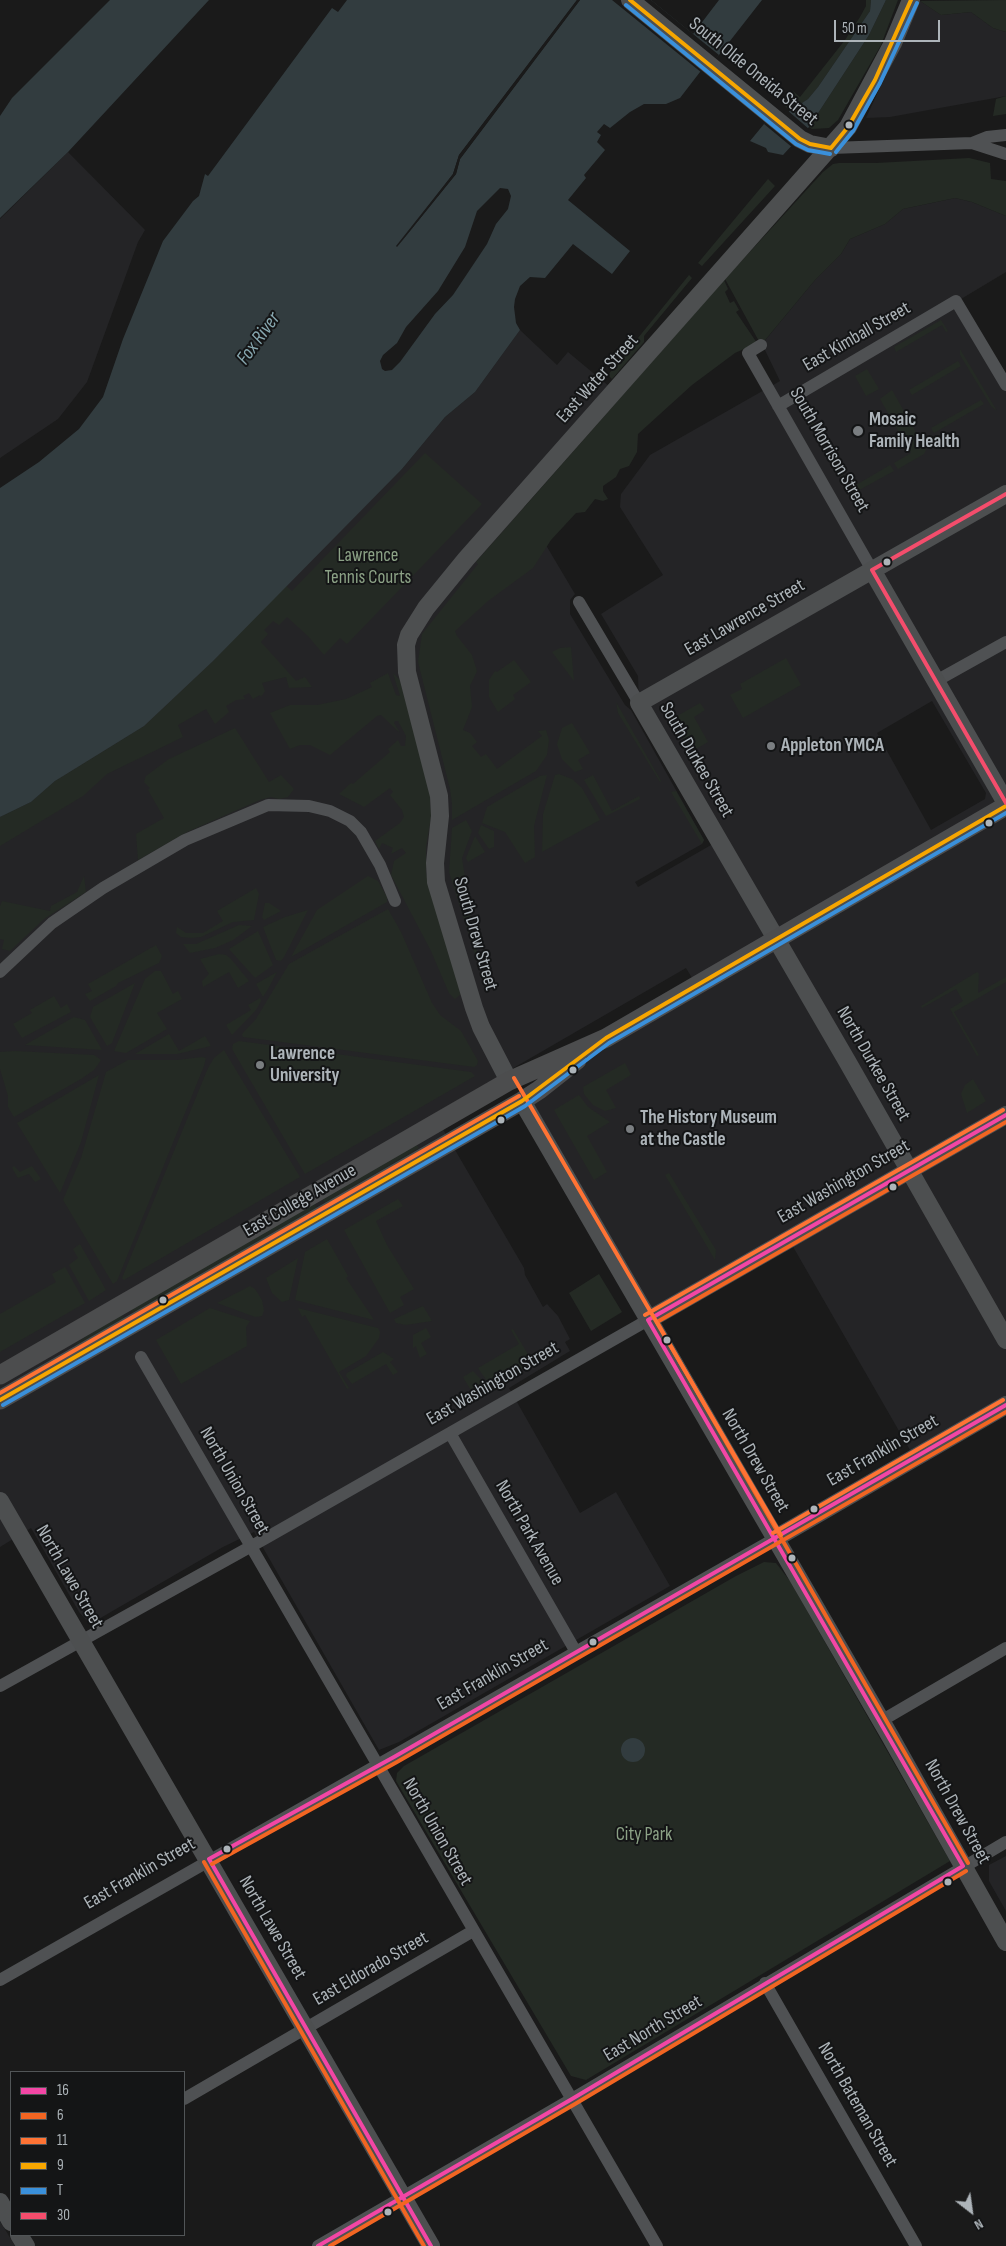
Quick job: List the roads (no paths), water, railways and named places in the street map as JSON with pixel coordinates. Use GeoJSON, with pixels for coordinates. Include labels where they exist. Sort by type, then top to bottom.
{"type":"FeatureCollection","features":[{"type":"Feature","properties":{"kind":"main road","name":"East College Avenue"},"geometry":{"type":"LineString","coordinates":[[0,1375],[509,1081],[606,1038],[1006,805]]}},
{"type":"Feature","properties":{"kind":"main road","name":"East College Avenue"},"geometry":{"type":"LineString","coordinates":[[0,1400],[522,1101],[606,1038]]}},
{"type":"Feature","properties":{"kind":"street","name":"South Olde Oneida Street"},"geometry":{"type":"LineString","coordinates":[[630,0],[800,139],[810,144],[831,148]]}},
{"type":"Feature","properties":{"kind":"street","name":"East Water Street"},"geometry":{"type":"LineString","coordinates":[[406,645],[409,635],[419,618],[466,559],[848,127],[875,80],[911,0]]}},
{"type":"Feature","properties":{"kind":"street"},"geometry":{"type":"LineString","coordinates":[[972,144],[987,137],[1006,134]]}},
{"type":"Feature","properties":{"kind":"street"},"geometry":{"type":"LineString","coordinates":[[831,148],[972,144],[1006,154]]}},
{"type":"Feature","properties":{"kind":"street","name":"East Kimball Street"},"geometry":{"type":"LineString","coordinates":[[778,406],[956,302],[1006,385]]}},
{"type":"Feature","properties":{"kind":"street","name":"South Morrison Street"},"geometry":{"type":"LineString","coordinates":[[761,345],[748,353],[872,570]]}},
{"type":"Feature","properties":{"kind":"street","name":"East Lawrence Street"},"geometry":{"type":"LineString","coordinates":[[639,703],[1006,494]]}},
{"type":"Feature","properties":{"kind":"street"},"geometry":{"type":"LineString","coordinates":[[872,570],[889,596],[1006,805]]}},
{"type":"Feature","properties":{"kind":"street","name":"South Durkee Street"},"geometry":{"type":"LineString","coordinates":[[579,602],[639,703],[680,778],[777,940]]}},
{"type":"Feature","properties":{"kind":"street"},"geometry":{"type":"LineString","coordinates":[[936,681],[1006,642]]}},
{"type":"Feature","properties":{"kind":"street","name":"South Drew Street"},"geometry":{"type":"LineString","coordinates":[[406,645],[407,672],[439,796],[436,882],[474,1008],[481,1027],[509,1081]]}},
{"type":"Feature","properties":{"kind":"street"},"geometry":{"type":"LineString","coordinates":[[0,972],[52,923],[103,888],[185,840],[268,805],[308,806],[330,811],[350,821],[361,832],[380,865],[395,900]]}},
{"type":"Feature","properties":{"kind":"street","name":"North Durkee Street"},"geometry":{"type":"LineString","coordinates":[[777,940],[1006,1340]]}},
{"type":"Feature","properties":{"kind":"street","name":"North Drew Street"},"geometry":{"type":"LineString","coordinates":[[509,1081],[776,1538],[1006,1942]]}},
{"type":"Feature","properties":{"kind":"street","name":"East Washington Street"},"geometry":{"type":"LineString","coordinates":[[0,1686],[450,1433],[1006,1115]]}},
{"type":"Feature","properties":{"kind":"street","name":"North Union Street"},"geometry":{"type":"LineString","coordinates":[[141,1357],[657,2246]]}},
{"type":"Feature","properties":{"kind":"street","name":"East Franklin Street"},"geometry":{"type":"LineString","coordinates":[[0,1980],[1006,1405]]}},
{"type":"Feature","properties":{"kind":"street","name":"North Park Avenue"},"geometry":{"type":"LineString","coordinates":[[450,1433],[576,1652]]}},
{"type":"Feature","properties":{"kind":"street","name":"North Lawe Street"},"geometry":{"type":"LineString","coordinates":[[0,1501],[431,2246]]}},
{"type":"Feature","properties":{"kind":"street"},"geometry":{"type":"LineString","coordinates":[[881,1721],[1006,1648]]}},
{"type":"Feature","properties":{"kind":"street","name":"East North Street"},"geometry":{"type":"LineString","coordinates":[[318,2246],[572,2099],[1006,1842]]}},
{"type":"Feature","properties":{"kind":"street","name":"East Eldorado Street"},"geometry":{"type":"LineString","coordinates":[[185,2098],[473,1931]]}},
{"type":"Feature","properties":{"kind":"street","name":"North Bateman Street"},"geometry":{"type":"LineString","coordinates":[[765,1983],[916,2246]]}},
{"type":"Feature","properties":{"kind":"street"},"geometry":{"type":"LineString","coordinates":[[4,2202],[10,2219]]}},
{"type":"Feature","properties":{"kind":"water"},"geometry":{"type":"Polygon","coordinates":[[[110,0],[209,0],[68,152],[0,218],[0,116],[12,98],[110,0]]]}},
{"type":"Feature","properties":{"kind":"water","name":"Fox River"},"geometry":{"type":"Polygon","coordinates":[[[347,0],[577,0],[459,155],[453,174],[397,247],[456,174],[460,159],[580,0],[651,0],[693,34],[719,0],[762,0],[719,55],[700,72],[680,98],[666,104],[644,104],[630,112],[610,128],[604,124],[597,132],[601,135],[597,142],[605,150],[584,175],[586,178],[568,200],[630,251],[612,274],[573,244],[545,278],[530,277],[520,286],[515,299],[516,323],[520,330],[475,392],[445,417],[402,469],[213,661],[144,726],[55,781],[31,802],[0,817],[0,488],[39,462],[79,429],[103,397],[123,339],[163,241],[193,201],[199,196],[205,174],[208,176],[332,8],[338,12],[347,0]],[[500,188],[477,211],[465,247],[438,291],[406,327],[397,343],[383,355],[380,361],[382,369],[385,371],[392,370],[400,362],[435,314],[453,295],[487,244],[496,224],[508,209],[511,196],[508,189],[500,188]]]}},
{"type":"Feature","properties":{"kind":"water"},"geometry":{"type":"Polygon","coordinates":[[[871,0],[886,0],[869,35],[809,127],[783,155],[768,152],[766,148],[750,141],[764,124],[782,116],[808,99],[870,11],[871,0]]]}},
{"type":"Feature","properties":{"kind":"water"},"geometry":{"type":"Polygon","coordinates":[[[633,1738],[638,1739],[644,1745],[644,1755],[638,1761],[633,1762],[628,1761],[622,1755],[621,1750],[622,1745],[628,1739],[633,1738]]]}},
{"type":"Feature","properties":{"kind":"place","name":"Mosaic Family Health"},"geometry":{"type":"Point","coordinates":[858,431]}},
{"type":"Feature","properties":{"kind":"place","name":"Appleton YMCA"},"geometry":{"type":"Point","coordinates":[771,746]}},
{"type":"Feature","properties":{"kind":"place","name":"Lawrence University"},"geometry":{"type":"Point","coordinates":[260,1065]}},
{"type":"Feature","properties":{"kind":"place","name":"The History Museum at the Castle"},"geometry":{"type":"Point","coordinates":[630,1129]}},
{"type":"Feature","properties":{"kind":"park label","name":"Lawrence Tennis Courts"},"geometry":{"type":"Point","coordinates":[368,567]}},
{"type":"Feature","properties":{"kind":"park label","name":"City Park"},"geometry":{"type":"Point","coordinates":[644,1835]}}]}
